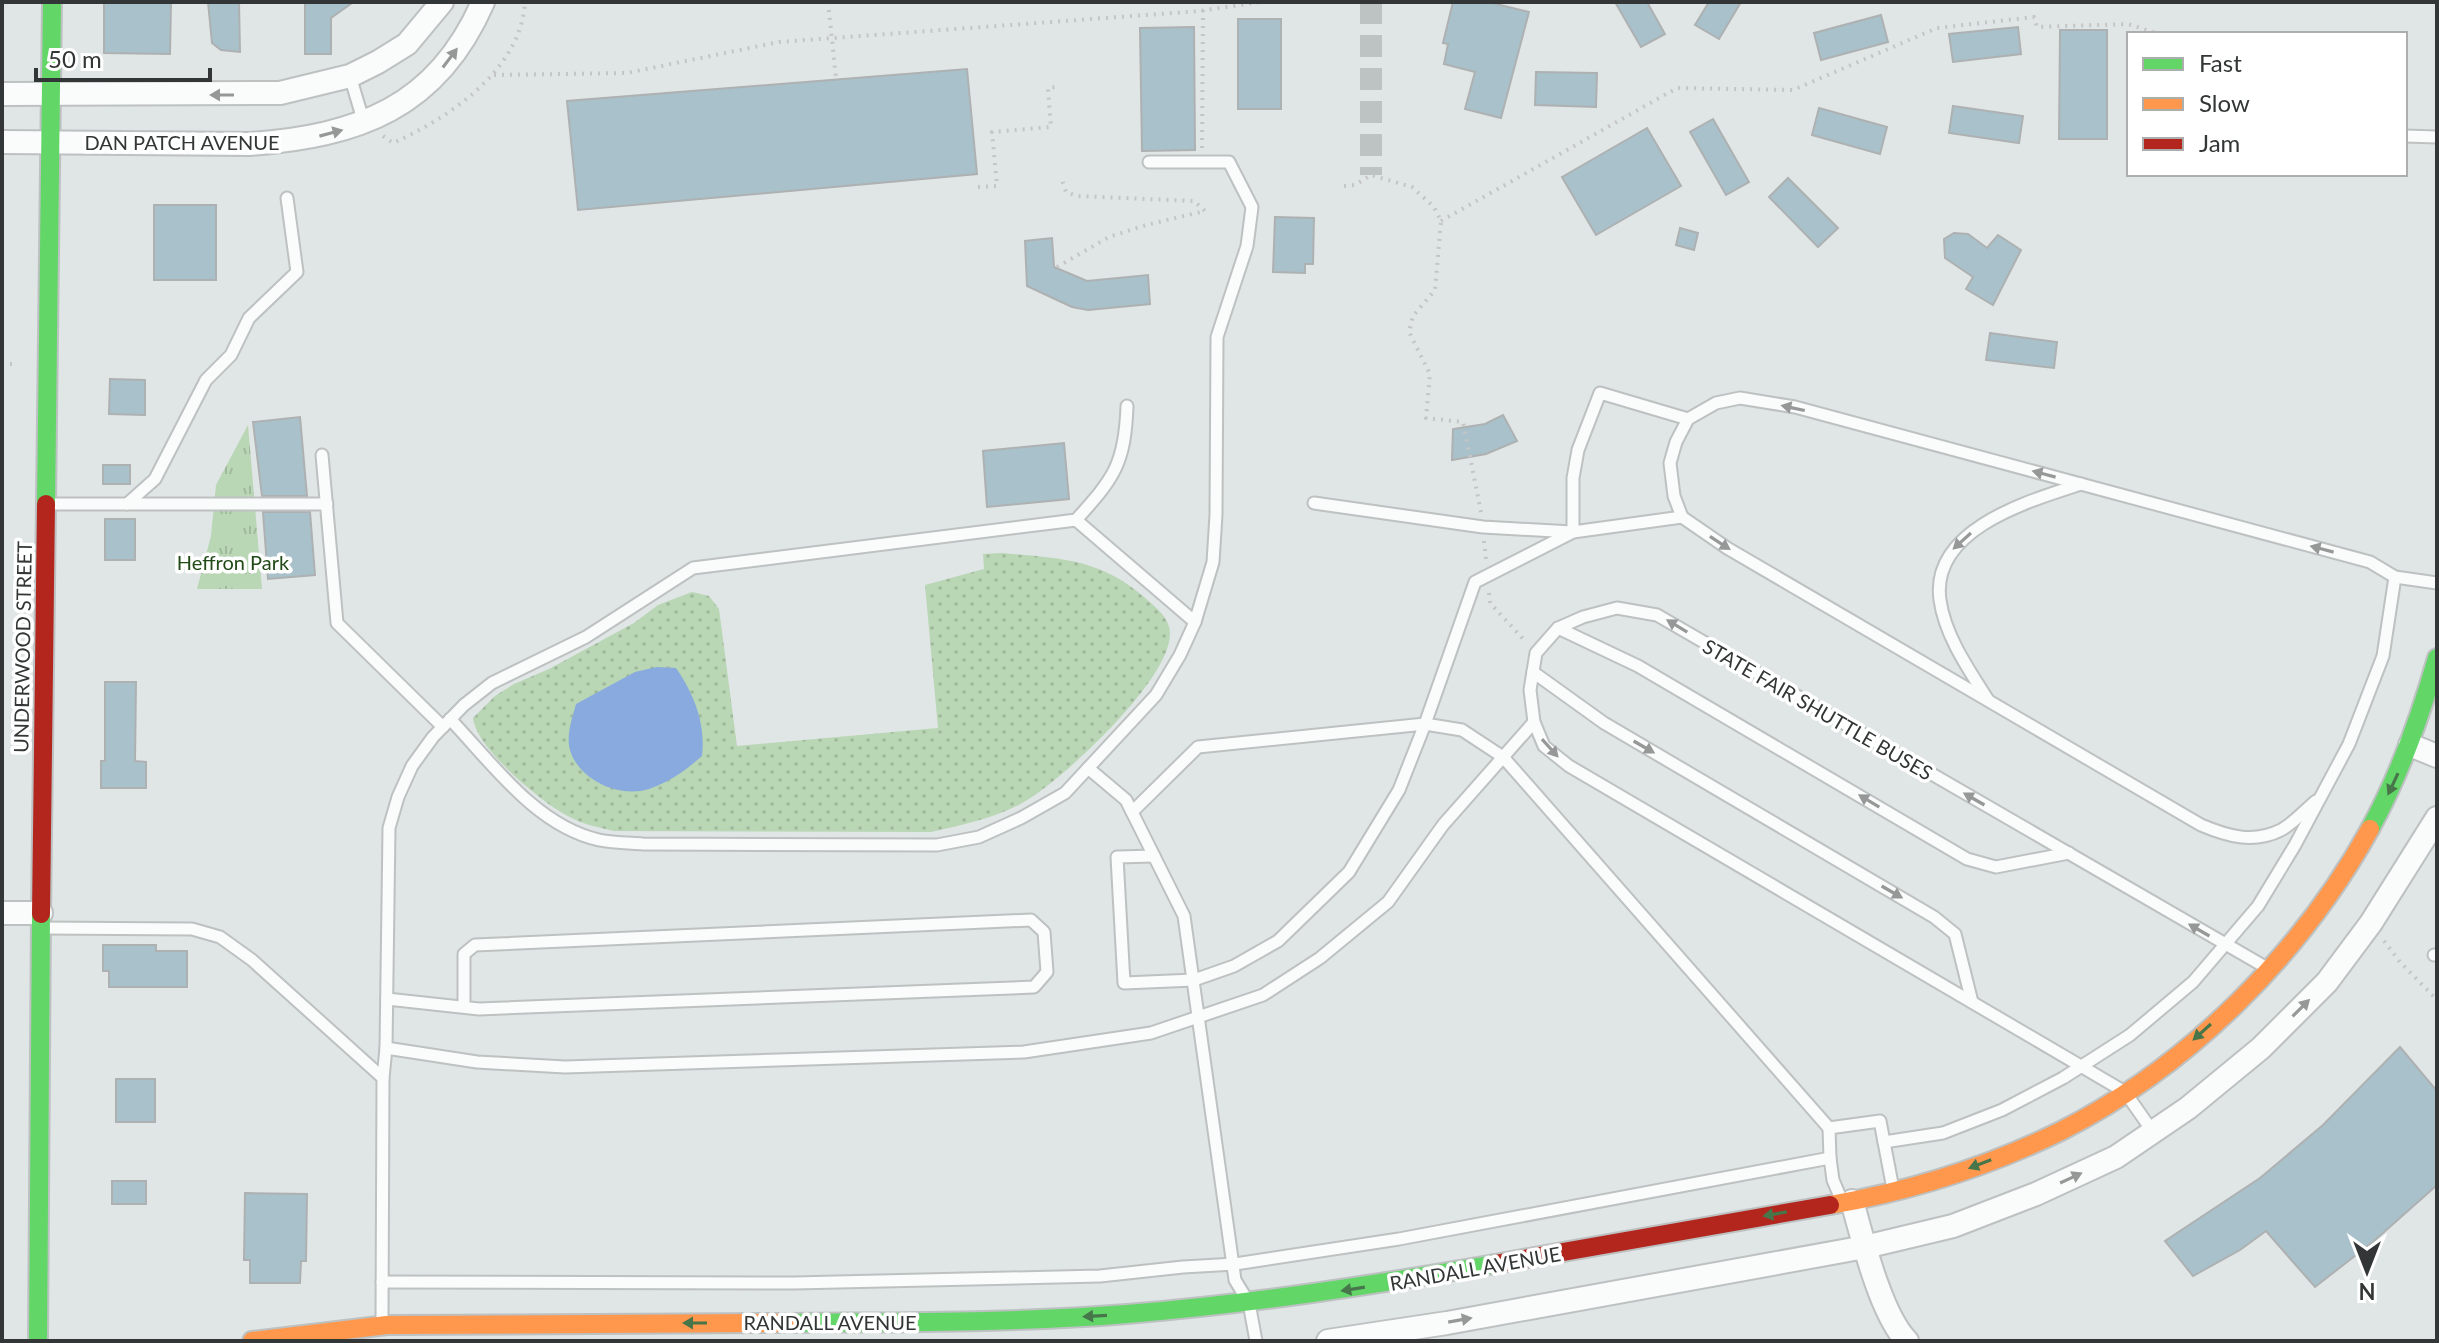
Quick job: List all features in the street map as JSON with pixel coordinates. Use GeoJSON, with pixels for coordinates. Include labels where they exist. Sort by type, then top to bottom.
{"type":"FeatureCollection","features":[{"type":"Feature","properties":{"kind":"street","name":"UNDERWOOD STREET"},"geometry":{"type":"LineString","coordinates":[[38,1341],[52,2]]}},
{"type":"Feature","properties":{"kind":"street"},"geometry":{"type":"LineString","coordinates":[[2,94],[268,94],[316,85],[350,76],[407,44],[442,2]]}},
{"type":"Feature","properties":{"kind":"street","name":"DAN PATCH AVENUE"},"geometry":{"type":"LineString","coordinates":[[2,142],[250,144],[327,135],[364,123],[403,102],[430,82],[451,59],[483,2]]}},
{"type":"Feature","properties":{"kind":"street","name":"RANDALL AVENUE"},"geometry":{"type":"LineString","coordinates":[[252,1341],[382,1333],[963,1320],[1182,1310],[1428,1276],[1847,1202],[1937,1181],[2017,1150],[2095,1112],[2164,1066],[2229,1008],[2290,944],[2338,885],[2394,785],[2428,697],[2437,658]]}},
{"type":"Feature","properties":{"kind":"street"},"geometry":{"type":"LineString","coordinates":[[2410,745],[2437,756]]}},
{"type":"Feature","properties":{"kind":"street"},"geometry":{"type":"LineString","coordinates":[[1328,1341],[1447,1323],[1865,1247],[1953,1226],[2036,1194],[2116,1157],[2188,1108],[2261,1048],[2327,982],[2371,923],[2437,818]]}},
{"type":"Feature","properties":{"kind":"street"},"geometry":{"type":"LineString","coordinates":[[2,913],[41,921]]}},
{"type":"Feature","properties":{"kind":"street"},"geometry":{"type":"LineString","coordinates":[[1847,1202],[1888,1310],[1907,1341]]}},
{"type":"Feature","properties":{"kind":"lane"},"geometry":{"type":"LineString","coordinates":[[350,76],[364,123]]}},
{"type":"Feature","properties":{"kind":"lane"},"geometry":{"type":"LineString","coordinates":[[2407,136],[2437,137]]}},
{"type":"Feature","properties":{"kind":"lane"},"geometry":{"type":"LineString","coordinates":[[322,455],[337,623],[531,803],[561,823],[598,840],[643,844],[937,845],[979,837],[1065,793],[1156,695],[1195,622],[1213,562],[1217,337],[1247,246],[1252,207],[1229,162],[1149,162]]}},
{"type":"Feature","properties":{"kind":"lane"},"geometry":{"type":"LineString","coordinates":[[127,504],[143,493],[155,479],[206,380],[231,355],[249,318],[297,272],[287,198]]}},
{"type":"Feature","properties":{"kind":"lane"},"geometry":{"type":"LineString","coordinates":[[1573,532],[1573,478],[1578,450],[1600,393],[1688,419]]}},
{"type":"Feature","properties":{"kind":"lane"},"geometry":{"type":"LineString","coordinates":[[2322,795],[2281,830],[2253,837],[2233,838],[2201,825],[1727,548],[1682,517],[1674,496],[1670,463],[1688,419],[1716,403],[1740,398],[1795,407],[2370,562],[2395,577],[2437,583]]}},
{"type":"Feature","properties":{"kind":"lane"},"geometry":{"type":"LineString","coordinates":[[382,1333],[383,1078],[389,828],[412,766],[446,723],[492,683],[586,637],[693,568],[1076,520],[1104,490],[1119,465],[1126,441],[1127,406]]}},
{"type":"Feature","properties":{"kind":"lane"},"geometry":{"type":"LineString","coordinates":[[1989,702],[1962,658],[1943,612],[1940,582],[1948,555],[1962,538],[2006,512],[2081,484]]}},
{"type":"Feature","properties":{"kind":"lane"},"geometry":{"type":"LineString","coordinates":[[1314,503],[1483,527],[1573,532],[1682,517]]}},
{"type":"Feature","properties":{"kind":"lane"},"geometry":{"type":"LineString","coordinates":[[46,504],[327,504]]}},
{"type":"Feature","properties":{"kind":"lane"},"geometry":{"type":"LineString","coordinates":[[1076,520],[1195,622]]}},
{"type":"Feature","properties":{"kind":"lane"},"geometry":{"type":"LineString","coordinates":[[1154,856],[1117,857],[1124,983],[1194,980],[1234,966],[1278,941],[1349,872],[1399,790],[1475,582],[1487,573],[1573,532]]}},
{"type":"Feature","properties":{"kind":"lane"},"geometry":{"type":"LineString","coordinates":[[1884,1142],[1943,1133],[2002,1110],[2082,1067],[2130,1035],[2193,982],[2258,906],[2349,744],[2383,656],[2395,577]]}},
{"type":"Feature","properties":{"kind":"lane","name":"STATE FAIR SHUTTLE BUSES"},"geometry":{"type":"LineString","coordinates":[[1536,653],[1558,628],[1583,617],[1617,608],[1657,615],[2267,968]]}},
{"type":"Feature","properties":{"kind":"lane"},"geometry":{"type":"LineString","coordinates":[[1558,628],[1638,666],[1967,859],[1996,867],[2069,853]]}},
{"type":"Feature","properties":{"kind":"lane"},"geometry":{"type":"LineString","coordinates":[[1536,653],[1530,690],[1534,722],[1544,746],[1569,766],[2125,1092],[2153,1132]]}},
{"type":"Feature","properties":{"kind":"lane"},"geometry":{"type":"LineString","coordinates":[[1533,672],[1604,723],[1934,917],[1955,934],[1972,1002]]}},
{"type":"Feature","properties":{"kind":"lane"},"geometry":{"type":"LineString","coordinates":[[386,1048],[477,1062],[565,1067],[1024,1052],[1151,1033],[1263,995],[1320,958],[1388,902],[1443,825],[1534,722]]}},
{"type":"Feature","properties":{"kind":"lane"},"geometry":{"type":"LineString","coordinates":[[1132,812],[1198,747],[1425,724],[1462,730],[1503,757],[1829,1128],[1833,1180],[1847,1202]]}},
{"type":"Feature","properties":{"kind":"lane"},"geometry":{"type":"LineString","coordinates":[[1088,768],[1126,800],[1184,916],[1235,1280],[1249,1303],[1256,1341]]}},
{"type":"Feature","properties":{"kind":"lane"},"geometry":{"type":"LineString","coordinates":[[387,999],[464,1007],[557,1006],[1034,987],[1047,972],[1044,932],[1031,920],[475,945],[464,954],[464,1007]]}},
{"type":"Feature","properties":{"kind":"lane"},"geometry":{"type":"LineString","coordinates":[[41,921],[192,929],[220,937],[252,960],[383,1078]]}},
{"type":"Feature","properties":{"kind":"lane"},"geometry":{"type":"LineString","coordinates":[[1829,1128],[1880,1121],[1893,1191]]}},
{"type":"Feature","properties":{"kind":"lane"},"geometry":{"type":"LineString","coordinates":[[382,1282],[979,1281],[1100,1276],[1235,1264],[1399,1239],[1830,1158]]}},
{"type":"Feature","properties":{"kind":"path"},"geometry":{"type":"LineString","coordinates":[[364,123],[393,143],[430,127],[494,75],[512,45],[525,13],[525,2]]}},
{"type":"Feature","properties":{"kind":"path"},"geometry":{"type":"LineString","coordinates":[[828,2],[836,78]]}},
{"type":"Feature","properties":{"kind":"path"},"geometry":{"type":"LineString","coordinates":[[494,75],[627,73],[779,42],[1203,10],[1260,2]]}},
{"type":"Feature","properties":{"kind":"path"},"geometry":{"type":"LineString","coordinates":[[1202,162],[1203,10]]}},
{"type":"Feature","properties":{"kind":"path"},"geometry":{"type":"LineString","coordinates":[[1441,221],[1677,88],[1793,90],[1937,28],[2034,17],[2037,27],[2128,24],[2153,32]]}},
{"type":"Feature","properties":{"kind":"path"},"geometry":{"type":"LineString","coordinates":[[978,187],[997,186],[992,132],[1051,127],[1048,88],[1057,87]]}},
{"type":"Feature","properties":{"kind":"path"},"geometry":{"type":"LineString","coordinates":[[1344,186],[1355,185],[1371,175],[1388,178],[1412,187],[1434,207],[1441,221],[1435,290],[1413,316],[1409,332],[1430,374],[1426,418],[1463,422],[1480,498],[1490,603],[1536,653]]}},
{"type":"Feature","properties":{"kind":"path"},"geometry":{"type":"LineString","coordinates":[[1057,267],[1109,237],[1205,211],[1194,201],[1077,196],[1066,192],[1062,180]]}},
{"type":"Feature","properties":{"kind":"path"},"geometry":{"type":"LineString","coordinates":[[2,364],[12,364]]}},
{"type":"Feature","properties":{"kind":"green space","name":"Heffron Park"},"geometry":{"type":"Polygon","coordinates":[[[248,425],[262,589],[197,589],[211,536],[216,485],[248,425]]]}},
{"type":"Feature","properties":{"kind":"green space"},"geometry":{"type":"Polygon","coordinates":[[[1002,553],[1077,562],[1111,574],[1128,584],[1161,613],[1168,624],[1169,643],[1159,667],[1117,722],[1041,790],[1013,808],[990,817],[931,832],[614,831],[577,821],[541,798],[485,744],[473,718],[495,696],[514,684],[549,669],[634,623],[658,605],[692,592],[709,596],[719,609],[737,746],[938,728],[925,585],[984,569],[983,554],[1002,553]]]}},
{"type":"Feature","properties":{"kind":"water"},"geometry":{"type":"Polygon","coordinates":[[[657,667],[676,668],[688,688],[700,721],[702,756],[677,775],[649,789],[627,791],[593,780],[576,763],[569,747],[576,704],[635,672],[657,667]]]}},
{"type":"Feature","properties":{"kind":"building"},"geometry":{"type":"Polygon","coordinates":[[[104,2],[171,2],[170,54],[104,53],[104,2]]]}},
{"type":"Feature","properties":{"kind":"building"},"geometry":{"type":"Polygon","coordinates":[[[208,2],[239,2],[240,52],[221,50],[212,43],[208,2]]]}},
{"type":"Feature","properties":{"kind":"building"},"geometry":{"type":"Polygon","coordinates":[[[1453,2],[1488,2],[1529,12],[1501,118],[1465,109],[1475,72],[1444,64],[1448,44],[1443,43],[1453,2]]]}},
{"type":"Feature","properties":{"kind":"building"},"geometry":{"type":"Polygon","coordinates":[[[1615,2],[1647,2],[1665,34],[1641,47],[1615,2]]]}},
{"type":"Feature","properties":{"kind":"building"},"geometry":{"type":"Polygon","coordinates":[[[1709,2],[1741,2],[1719,39],[1695,25],[1709,2]]]}},
{"type":"Feature","properties":{"kind":"building"},"geometry":{"type":"Polygon","coordinates":[[[305,3],[352,3],[331,18],[331,54],[305,54],[305,3]]]}},
{"type":"Feature","properties":{"kind":"building"},"geometry":{"type":"Polygon","coordinates":[[[1881,15],[1888,42],[1821,60],[1814,33],[1881,15]]]}},
{"type":"Feature","properties":{"kind":"building"},"geometry":{"type":"Polygon","coordinates":[[[1238,19],[1281,19],[1281,109],[1238,109],[1238,19]]]}},
{"type":"Feature","properties":{"kind":"building"},"geometry":{"type":"Polygon","coordinates":[[[1194,27],[1195,150],[1142,151],[1140,28],[1194,27]]]}},
{"type":"Feature","properties":{"kind":"building"},"geometry":{"type":"Polygon","coordinates":[[[2018,27],[2021,54],[1953,62],[1949,34],[2018,27]]]}},
{"type":"Feature","properties":{"kind":"building"},"geometry":{"type":"Polygon","coordinates":[[[2060,30],[2107,30],[2107,139],[2059,139],[2060,30]]]}},
{"type":"Feature","properties":{"kind":"building"},"geometry":{"type":"Polygon","coordinates":[[[967,69],[977,174],[578,210],[567,101],[967,69]]]}},
{"type":"Feature","properties":{"kind":"building"},"geometry":{"type":"Polygon","coordinates":[[[1536,72],[1597,73],[1596,107],[1535,105],[1536,72]]]}},
{"type":"Feature","properties":{"kind":"building"},"geometry":{"type":"Polygon","coordinates":[[[1953,106],[2023,116],[2019,143],[1949,133],[1953,106]]]}},
{"type":"Feature","properties":{"kind":"building"},"geometry":{"type":"Polygon","coordinates":[[[1819,108],[1887,127],[1880,154],[1812,135],[1819,108]]]}},
{"type":"Feature","properties":{"kind":"building"},"geometry":{"type":"Polygon","coordinates":[[[1713,119],[1749,182],[1726,195],[1690,132],[1713,119]]]}},
{"type":"Feature","properties":{"kind":"building"},"geometry":{"type":"Polygon","coordinates":[[[1647,128],[1681,186],[1596,235],[1562,177],[1647,128]]]}},
{"type":"Feature","properties":{"kind":"building"},"geometry":{"type":"Polygon","coordinates":[[[1788,178],[1838,228],[1818,247],[1769,197],[1788,178]]]}},
{"type":"Feature","properties":{"kind":"building"},"geometry":{"type":"Polygon","coordinates":[[[154,205],[216,205],[216,280],[154,280],[154,205]]]}},
{"type":"Feature","properties":{"kind":"building"},"geometry":{"type":"Polygon","coordinates":[[[1275,217],[1314,218],[1313,264],[1305,264],[1305,273],[1273,272],[1275,217]]]}},
{"type":"Feature","properties":{"kind":"building"},"geometry":{"type":"Polygon","coordinates":[[[1680,228],[1698,233],[1694,250],[1676,245],[1680,228]]]}},
{"type":"Feature","properties":{"kind":"building"},"geometry":{"type":"Polygon","coordinates":[[[1954,233],[1968,234],[1987,248],[1998,235],[2021,250],[1993,305],[1966,289],[1973,277],[1945,258],[1944,239],[1954,233]]]}},
{"type":"Feature","properties":{"kind":"building"},"geometry":{"type":"Polygon","coordinates":[[[1052,238],[1054,267],[1087,281],[1148,275],[1150,304],[1088,310],[1072,307],[1027,286],[1025,241],[1052,238]]]}},
{"type":"Feature","properties":{"kind":"building"},"geometry":{"type":"Polygon","coordinates":[[[1990,333],[2057,342],[2054,368],[1986,360],[1990,333]]]}},
{"type":"Feature","properties":{"kind":"building"},"geometry":{"type":"Polygon","coordinates":[[[110,379],[145,380],[145,415],[109,414],[110,379]]]}},
{"type":"Feature","properties":{"kind":"building"},"geometry":{"type":"Polygon","coordinates":[[[1503,415],[1517,441],[1486,454],[1452,460],[1453,429],[1485,424],[1503,415]]]}},
{"type":"Feature","properties":{"kind":"building"},"geometry":{"type":"Polygon","coordinates":[[[300,417],[307,496],[262,496],[253,422],[300,417]]]}},
{"type":"Feature","properties":{"kind":"building"},"geometry":{"type":"Polygon","coordinates":[[[1064,443],[1069,499],[987,507],[983,451],[1064,443]]]}},
{"type":"Feature","properties":{"kind":"building"},"geometry":{"type":"Polygon","coordinates":[[[103,465],[130,465],[130,484],[103,484],[103,465]]]}},
{"type":"Feature","properties":{"kind":"building"},"geometry":{"type":"Polygon","coordinates":[[[263,512],[310,512],[315,575],[268,579],[263,512]]]}},
{"type":"Feature","properties":{"kind":"building"},"geometry":{"type":"Polygon","coordinates":[[[105,519],[135,519],[135,560],[105,560],[105,519]]]}},
{"type":"Feature","properties":{"kind":"building"},"geometry":{"type":"Polygon","coordinates":[[[105,682],[136,682],[135,761],[146,762],[146,788],[101,788],[101,761],[105,761],[105,682]]]}},
{"type":"Feature","properties":{"kind":"building"},"geometry":{"type":"Polygon","coordinates":[[[103,945],[156,945],[156,951],[187,951],[187,987],[109,987],[109,971],[103,971],[103,945]]]}},
{"type":"Feature","properties":{"kind":"building"},"geometry":{"type":"Polygon","coordinates":[[[2400,1047],[2437,1091],[2437,1185],[2374,1241],[2315,1287],[2266,1231],[2240,1250],[2193,1276],[2165,1241],[2260,1178],[2323,1125],[2400,1047]]]}},
{"type":"Feature","properties":{"kind":"building"},"geometry":{"type":"Polygon","coordinates":[[[116,1079],[155,1079],[155,1122],[116,1122],[116,1079]]]}},
{"type":"Feature","properties":{"kind":"building"},"geometry":{"type":"Polygon","coordinates":[[[112,1181],[146,1181],[146,1204],[112,1204],[112,1181]]]}},
{"type":"Feature","properties":{"kind":"building"},"geometry":{"type":"Polygon","coordinates":[[[245,1193],[307,1194],[306,1261],[301,1261],[300,1283],[250,1283],[250,1260],[244,1260],[245,1193]]]}},
{"type":"Feature","properties":{"kind":"tunnel"},"geometry":{"type":"LineString","coordinates":[[1371,2],[1371,175]]}},
{"type":"Feature","properties":{"kind":"traffic: fast"},"geometry":{"type":"LineString","coordinates":[[46,504],[52,2]]}},
{"type":"Feature","properties":{"kind":"traffic: fast"},"geometry":{"type":"LineString","coordinates":[[2370,829],[2408,745],[2437,658]]}},
{"type":"Feature","properties":{"kind":"traffic: fast"},"geometry":{"type":"LineString","coordinates":[[38,1341],[41,914]]}},
{"type":"Feature","properties":{"kind":"traffic: fast"},"geometry":{"type":"LineString","coordinates":[[786,1323],[999,1321],[1127,1314],[1312,1293],[1495,1264]]}},
{"type":"Feature","properties":{"kind":"traffic: slow"},"geometry":{"type":"LineString","coordinates":[[1830,1205],[1919,1185],[2005,1156],[2061,1131],[2154,1074],[2197,1040],[2276,962],[2311,920],[2370,829]]}},
{"type":"Feature","properties":{"kind":"traffic: slow"},"geometry":{"type":"LineString","coordinates":[[252,1341],[387,1325],[786,1323]]}},
{"type":"Feature","properties":{"kind":"traffic: jam"},"geometry":{"type":"LineString","coordinates":[[41,914],[46,504]]}},
{"type":"Feature","properties":{"kind":"traffic: jam"},"geometry":{"type":"LineString","coordinates":[[1495,1264],[1830,1205]]}}]}
